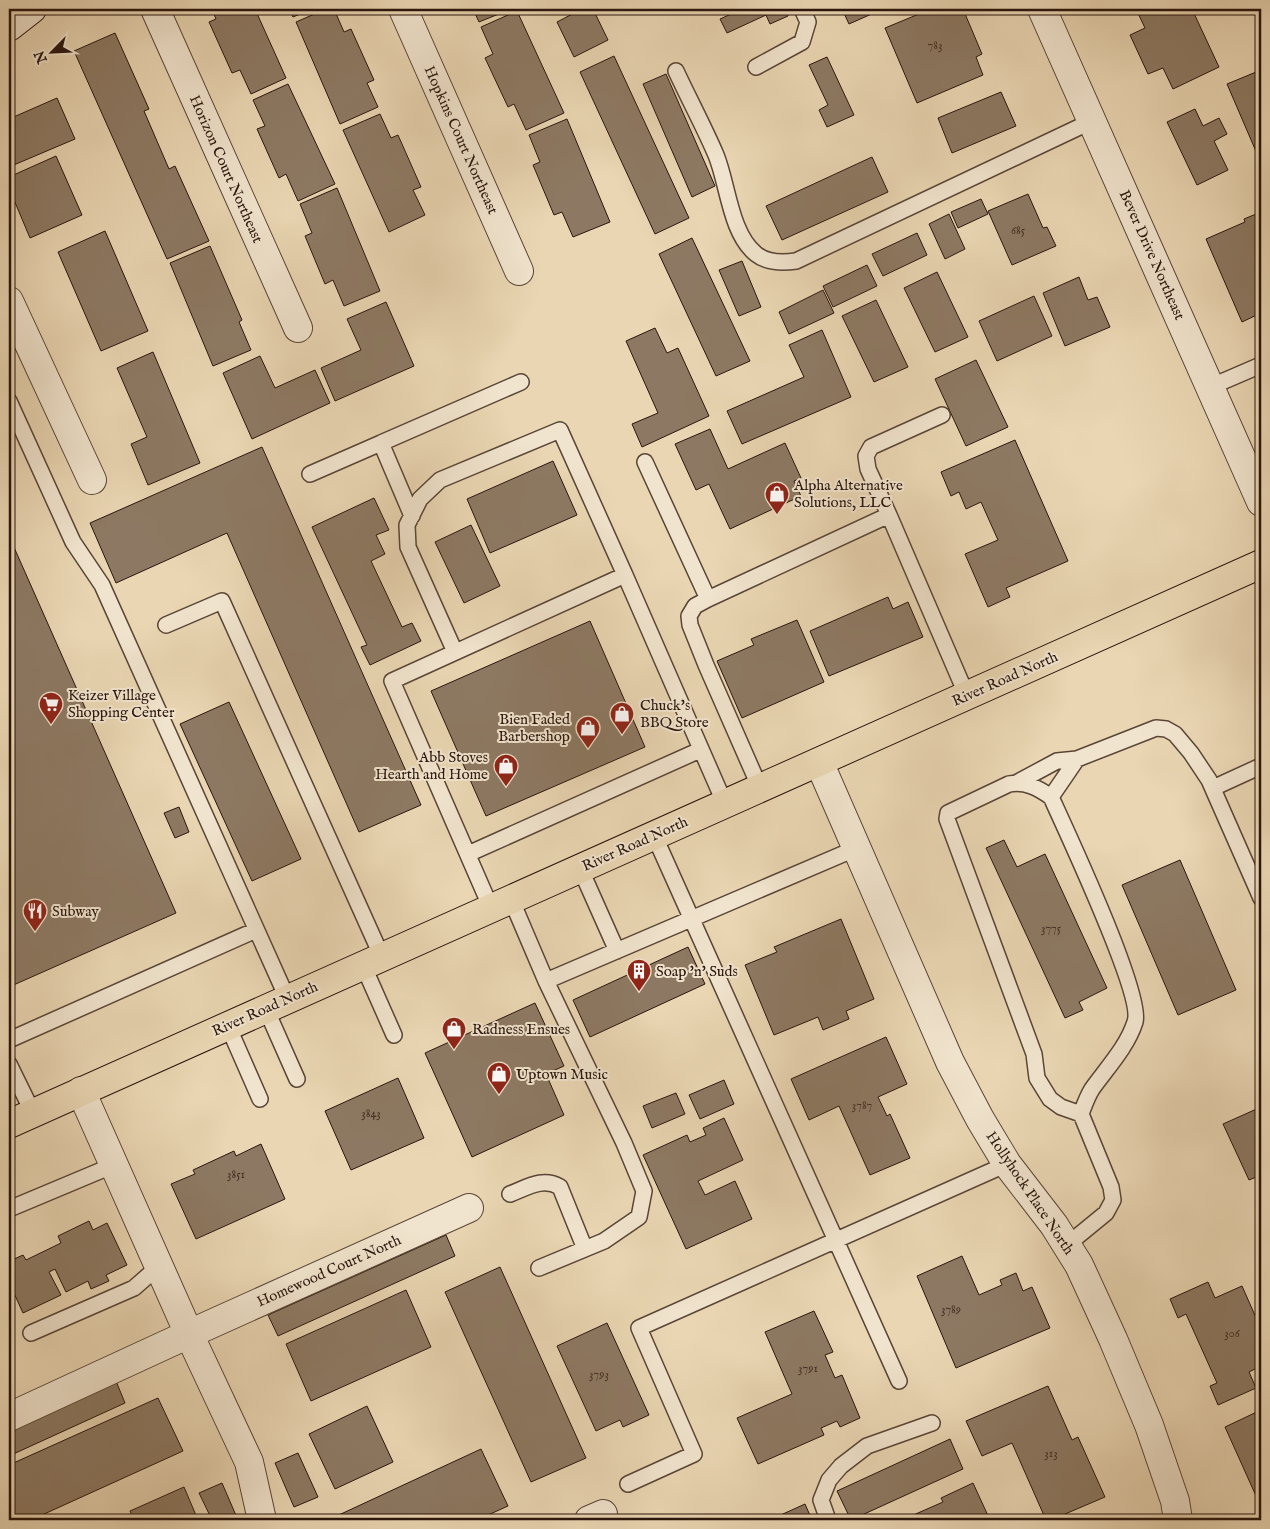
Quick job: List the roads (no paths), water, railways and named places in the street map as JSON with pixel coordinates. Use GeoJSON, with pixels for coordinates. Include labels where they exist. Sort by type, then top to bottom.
{"type":"FeatureCollection","features":[{"type":"Feature","properties":{"kind":"main road","name":"River Road North"},"geometry":{"type":"LineString","coordinates":[[21,1119],[1261,564]]}},
{"type":"Feature","properties":{"kind":"street"},"geometry":{"type":"LineString","coordinates":[[9,27],[32,9]]}},
{"type":"Feature","properties":{"kind":"street","name":"Horizon Court Northeast"},"geometry":{"type":"LineString","coordinates":[[155,9],[298,328]]}},
{"type":"Feature","properties":{"kind":"street","name":"Hopkins Court Northeast"},"geometry":{"type":"LineString","coordinates":[[403,9],[518,271]]}},
{"type":"Feature","properties":{"kind":"street","name":"Bever Drive Northeast"},"geometry":{"type":"LineString","coordinates":[[1042,9],[1261,502]]}},
{"type":"Feature","properties":{"kind":"street"},"geometry":{"type":"LineString","coordinates":[[9,301],[92,480]]}},
{"type":"Feature","properties":{"kind":"street","name":"Hollyhock Place North"},"geometry":{"type":"LineString","coordinates":[[819,762],[950,1062],[980,1119],[1007,1164],[1054,1224],[1079,1265],[1149,1425],[1175,1501],[1178,1520]]}},
{"type":"Feature","properties":{"kind":"street"},"geometry":{"type":"LineString","coordinates":[[81,1091],[249,1462],[262,1520]]}},
{"type":"Feature","properties":{"kind":"street","name":"Homewood Court North"},"geometry":{"type":"LineString","coordinates":[[9,1417],[469,1208]]}},
{"type":"Feature","properties":{"kind":"lane"},"geometry":{"type":"LineString","coordinates":[[756,67],[802,42],[808,22],[802,9]]}},
{"type":"Feature","properties":{"kind":"lane"},"geometry":{"type":"LineString","coordinates":[[676,71],[716,156],[733,217],[746,242],[756,254],[767,260],[782,263],[796,261],[1092,121]]}},
{"type":"Feature","properties":{"kind":"lane"},"geometry":{"type":"LineString","coordinates":[[1210,387],[1261,365]]}},
{"type":"Feature","properties":{"kind":"lane"},"geometry":{"type":"LineString","coordinates":[[310,474],[521,382]]}},
{"type":"Feature","properties":{"kind":"lane"},"geometry":{"type":"LineString","coordinates":[[9,401],[73,542],[102,585],[256,930],[296,1079]]}},
{"type":"Feature","properties":{"kind":"lane"},"geometry":{"type":"LineString","coordinates":[[942,415],[871,447],[866,456],[868,469],[967,696]]}},
{"type":"Feature","properties":{"kind":"lane"},"geometry":{"type":"LineString","coordinates":[[455,652],[408,547],[407,525],[420,499],[440,480],[560,430],[725,804]]}},
{"type":"Feature","properties":{"kind":"lane"},"geometry":{"type":"LineString","coordinates":[[381,443],[412,516]]}},
{"type":"Feature","properties":{"kind":"lane"},"geometry":{"type":"LineString","coordinates":[[645,462],[708,599]]}},
{"type":"Feature","properties":{"kind":"lane"},"geometry":{"type":"LineString","coordinates":[[760,788],[706,665],[690,625],[689,616],[695,606],[708,599],[889,515]]}},
{"type":"Feature","properties":{"kind":"lane"},"geometry":{"type":"LineString","coordinates":[[539,1268],[604,1242],[639,1217],[644,1192],[624,1143],[546,981],[501,904],[468,854],[392,681],[625,575]]}},
{"type":"Feature","properties":{"kind":"lane"},"geometry":{"type":"LineString","coordinates":[[166,625],[222,601],[373,961],[394,1035]]}},
{"type":"Feature","properties":{"kind":"lane"},"geometry":{"type":"LineString","coordinates":[[1081,1114],[1061,1107],[1050,1099],[1037,1078],[1034,1054],[947,819],[948,813],[972,800],[1018,782],[1058,761],[1076,759],[1156,728],[1166,729],[1175,734],[1191,753],[1213,788],[1261,898]]}},
{"type":"Feature","properties":{"kind":"lane"},"geometry":{"type":"LineString","coordinates":[[468,854],[700,750]]}},
{"type":"Feature","properties":{"kind":"lane"},"geometry":{"type":"LineString","coordinates":[[1051,797],[1076,759]]}},
{"type":"Feature","properties":{"kind":"lane"},"geometry":{"type":"LineString","coordinates":[[1213,788],[1261,766]]}},
{"type":"Feature","properties":{"kind":"lane"},"geometry":{"type":"LineString","coordinates":[[1018,782],[1038,788],[1051,797],[1112,938],[1135,1005],[1136,1020],[1131,1032],[1091,1091],[1081,1114],[1111,1187],[1113,1200],[1106,1213],[1067,1244]]}},
{"type":"Feature","properties":{"kind":"lane"},"geometry":{"type":"LineString","coordinates":[[654,835],[898,1381]]}},
{"type":"Feature","properties":{"kind":"lane"},"geometry":{"type":"LineString","coordinates":[[546,981],[857,848]]}},
{"type":"Feature","properties":{"kind":"lane"},"geometry":{"type":"LineString","coordinates":[[580,868],[617,951]]}},
{"type":"Feature","properties":{"kind":"lane"},"geometry":{"type":"LineString","coordinates":[[9,1040],[256,930]]}},
{"type":"Feature","properties":{"kind":"lane"},"geometry":{"type":"LineString","coordinates":[[228,1026],[260,1099]]}},
{"type":"Feature","properties":{"kind":"lane"},"geometry":{"type":"LineString","coordinates":[[9,1064],[21,1119]]}},
{"type":"Feature","properties":{"kind":"lane"},"geometry":{"type":"LineString","coordinates":[[628,1484],[694,1454],[639,1328],[1007,1164]]}},
{"type":"Feature","properties":{"kind":"lane"},"geometry":{"type":"LineString","coordinates":[[9,1209],[114,1165]]}},
{"type":"Feature","properties":{"kind":"lane"},"geometry":{"type":"LineString","coordinates":[[510,1194],[539,1183],[551,1182],[560,1187],[585,1249]]}},
{"type":"Feature","properties":{"kind":"lane"},"geometry":{"type":"LineString","coordinates":[[31,1333],[134,1288],[159,1266]]}},
{"type":"Feature","properties":{"kind":"lane"},"geometry":{"type":"LineString","coordinates":[[828,1520],[821,1500],[829,1480],[841,1466],[867,1446],[932,1423]]}},
{"type":"Feature","properties":{"kind":"place","name":"Alpha Alternative Solutions, LLC"},"geometry":{"type":"Point","coordinates":[777,515]}},
{"type":"Feature","properties":{"kind":"place","name":"Keizer Village Shopping Center"},"geometry":{"type":"Point","coordinates":[51,725]}},
{"type":"Feature","properties":{"kind":"place","name":"Chuck's BBQ Store"},"geometry":{"type":"Point","coordinates":[622,735]}},
{"type":"Feature","properties":{"kind":"place","name":"Bien Faded Barbershop"},"geometry":{"type":"Point","coordinates":[588,749]}},
{"type":"Feature","properties":{"kind":"place","name":"Abb Stoves Hearth and Home"},"geometry":{"type":"Point","coordinates":[506,787]}},
{"type":"Feature","properties":{"kind":"place","name":"Subway"},"geometry":{"type":"Point","coordinates":[35,932]}},
{"type":"Feature","properties":{"kind":"place","name":"Soap 'n' Suds"},"geometry":{"type":"Point","coordinates":[639,992]}},
{"type":"Feature","properties":{"kind":"place","name":"Radness Ensues"},"geometry":{"type":"Point","coordinates":[454,1050]}},
{"type":"Feature","properties":{"kind":"place","name":"Uptown Music"},"geometry":{"type":"Point","coordinates":[499,1095]}}]}
